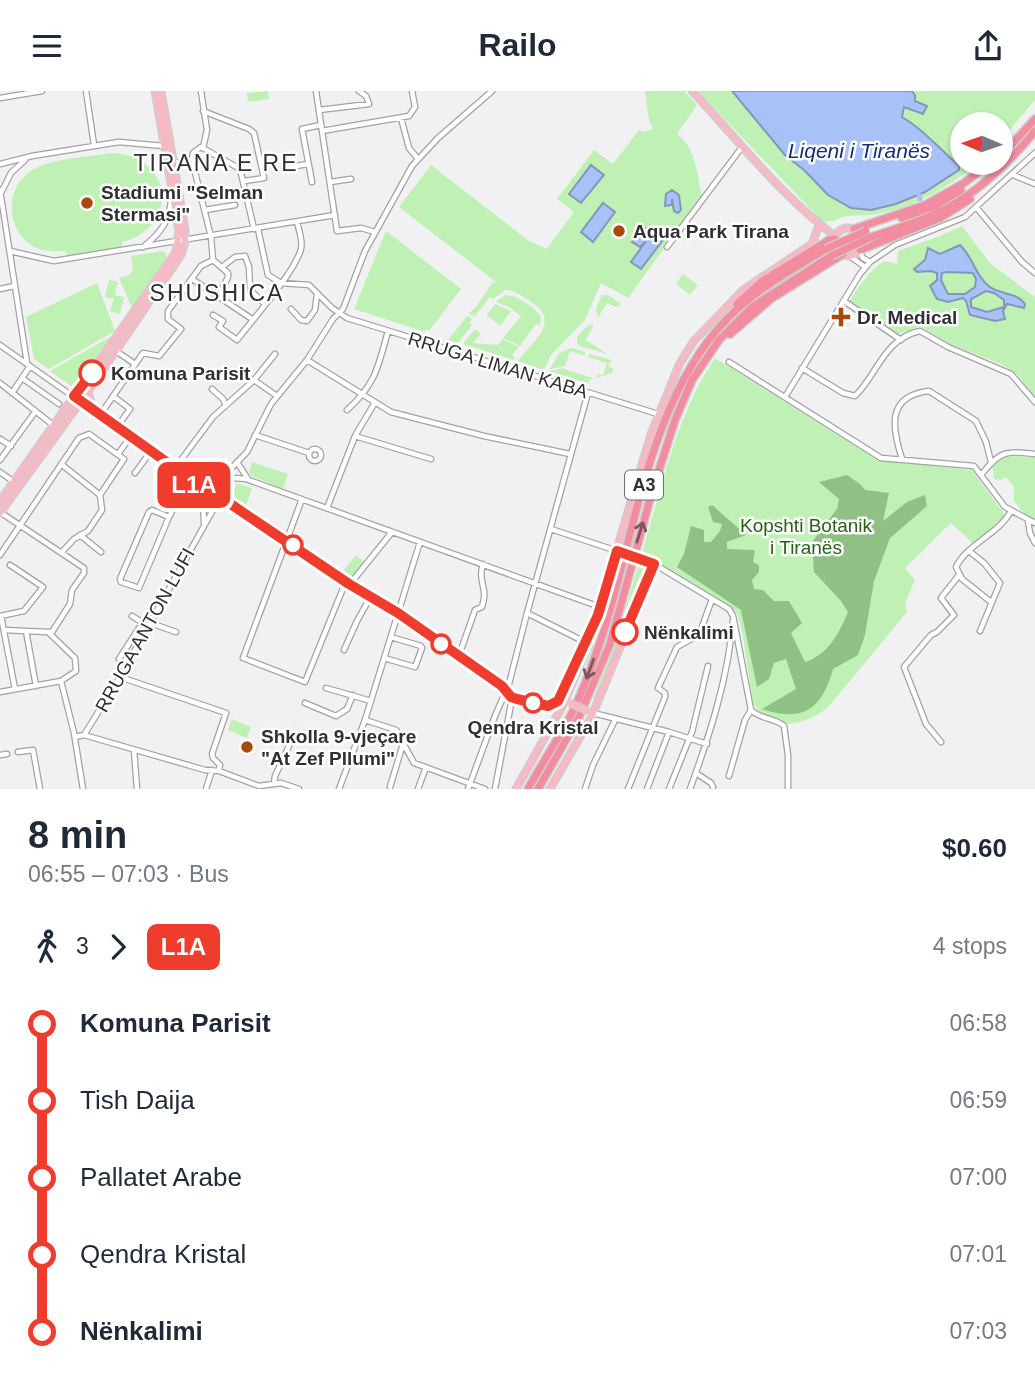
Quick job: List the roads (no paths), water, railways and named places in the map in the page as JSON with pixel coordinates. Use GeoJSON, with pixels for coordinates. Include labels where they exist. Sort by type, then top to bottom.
{"type":"FeatureCollection","features":[{"type":"Feature","properties":{"kind":"highway"},"geometry":{"type":"LineString","coordinates":[[1013,143],[1035,119]]}},
{"type":"Feature","properties":{"kind":"highway","name":"A3"},"geometry":{"type":"LineString","coordinates":[[1013,154],[1035,131]]}},
{"type":"Feature","properties":{"kind":"highway"},"geometry":{"type":"LineString","coordinates":[[854,229],[925,205],[975,175]]}},
{"type":"Feature","properties":{"kind":"highway","name":"A3"},"geometry":{"type":"LineString","coordinates":[[525,789],[537,765],[545,759],[585,683],[606,625],[631,527],[663,425],[715,332],[767,286],[867,234],[941,202],[979,175]]}},
{"type":"Feature","properties":{"kind":"highway","name":"A3"},"geometry":{"type":"LineString","coordinates":[[867,234],[941,211],[972,193],[993,175]]}},
{"type":"Feature","properties":{"kind":"highway"},"geometry":{"type":"LineString","coordinates":[[860,253],[869,244],[954,211],[990,183],[994,175]]}},
{"type":"Feature","properties":{"kind":"highway"},"geometry":{"type":"LineString","coordinates":[[836,236],[761,282],[745,296],[690,362],[693,371],[701,371],[724,341],[762,305],[846,255]]}},
{"type":"Feature","properties":{"kind":"highway","name":"A3"},"geometry":{"type":"LineString","coordinates":[[538,789],[574,726],[603,662],[635,548],[693,371]]}},
{"type":"Feature","properties":{"kind":"main road"},"geometry":{"type":"LineString","coordinates":[[155,91],[182,230]]}},
{"type":"Feature","properties":{"kind":"main road"},"geometry":{"type":"LineString","coordinates":[[0,502],[53,425],[77,398],[88,391],[116,351],[171,267],[182,241],[174,163],[161,91]]}},
{"type":"Feature","properties":{"kind":"main road"},"geometry":{"type":"LineString","coordinates":[[692,91],[819,225],[836,236]]}},
{"type":"Feature","properties":{"kind":"main road"},"geometry":{"type":"LineString","coordinates":[[516,789],[567,702],[619,552],[658,414],[677,370],[694,341],[743,290],[809,247],[819,225]]}},
{"type":"Feature","properties":{"kind":"main road"},"geometry":{"type":"LineString","coordinates":[[845,228],[854,229],[862,239],[860,253],[846,255],[836,249],[836,236],[845,228]]}},
{"type":"Feature","properties":{"kind":"main road"},"geometry":{"type":"LineString","coordinates":[[0,512],[77,398],[171,267]]}},
{"type":"Feature","properties":{"kind":"main road"},"geometry":{"type":"LineString","coordinates":[[88,391],[92,409]]}},
{"type":"Feature","properties":{"kind":"main road"},"geometry":{"type":"LineString","coordinates":[[550,789],[590,712],[654,564],[641,559]]}},
{"type":"Feature","properties":{"kind":"main road"},"geometry":{"type":"LineString","coordinates":[[567,702],[590,712]]}},
{"type":"Feature","properties":{"kind":"street"},"geometry":{"type":"LineString","coordinates":[[0,98],[42,91]]}},
{"type":"Feature","properties":{"kind":"street"},"geometry":{"type":"LineString","coordinates":[[86,91],[94,145]]}},
{"type":"Feature","properties":{"kind":"street"},"geometry":{"type":"LineString","coordinates":[[201,91],[207,130],[203,148]]}},
{"type":"Feature","properties":{"kind":"street"},"geometry":{"type":"LineString","coordinates":[[316,91],[337,231],[360,227],[375,232]]}},
{"type":"Feature","properties":{"kind":"street"},"geometry":{"type":"LineString","coordinates":[[319,110],[369,104],[366,96],[359,91]]}},
{"type":"Feature","properties":{"kind":"street"},"geometry":{"type":"LineString","coordinates":[[0,345],[189,478],[217,487],[234,478],[249,480],[535,583],[599,611],[555,704],[546,706],[509,694],[502,686],[398,613],[219,498],[217,487],[247,452],[264,415],[348,302],[363,257],[375,232],[418,159],[492,91]]}},
{"type":"Feature","properties":{"kind":"street"},"geometry":{"type":"LineString","coordinates":[[322,131],[401,118],[415,107],[414,92]]}},
{"type":"Feature","properties":{"kind":"street"},"geometry":{"type":"LineString","coordinates":[[203,111],[254,133],[264,178],[244,181]]}},
{"type":"Feature","properties":{"kind":"street"},"geometry":{"type":"LineString","coordinates":[[401,118],[408,148],[418,159]]}},
{"type":"Feature","properties":{"kind":"street"},"geometry":{"type":"LineString","coordinates":[[312,182],[302,129],[321,125]]}},
{"type":"Feature","properties":{"kind":"street"},"geometry":{"type":"LineString","coordinates":[[0,164],[94,145],[124,142],[164,146]]}},
{"type":"Feature","properties":{"kind":"street"},"geometry":{"type":"LineString","coordinates":[[667,247],[743,146]]}},
{"type":"Feature","properties":{"kind":"street"},"geometry":{"type":"LineString","coordinates":[[219,296],[228,273],[213,260],[211,237],[201,191],[195,181],[192,160],[197,149],[203,148],[240,169],[266,271],[281,283],[309,285],[339,313]]}},
{"type":"Feature","properties":{"kind":"street"},"geometry":{"type":"LineString","coordinates":[[785,397],[867,265],[902,241],[960,220],[1035,153]]}},
{"type":"Feature","properties":{"kind":"street"},"geometry":{"type":"LineString","coordinates":[[12,393],[29,365],[0,193],[13,170],[32,156]]}},
{"type":"Feature","properties":{"kind":"street"},"geometry":{"type":"LineString","coordinates":[[174,163],[192,160]]}},
{"type":"Feature","properties":{"kind":"street"},"geometry":{"type":"LineString","coordinates":[[284,169],[308,164]]}},
{"type":"Feature","properties":{"kind":"street"},"geometry":{"type":"LineString","coordinates":[[143,248],[160,233],[168,219],[171,200],[169,173]]}},
{"type":"Feature","properties":{"kind":"street"},"geometry":{"type":"LineString","coordinates":[[1013,175],[1035,184]]}},
{"type":"Feature","properties":{"kind":"street"},"geometry":{"type":"LineString","coordinates":[[330,182],[351,179]]}},
{"type":"Feature","properties":{"kind":"street"},"geometry":{"type":"LineString","coordinates":[[205,210],[235,205]]}},
{"type":"Feature","properties":{"kind":"street"},"geometry":{"type":"LineString","coordinates":[[976,207],[1022,262],[1035,273]]}},
{"type":"Feature","properties":{"kind":"street"},"geometry":{"type":"LineString","coordinates":[[10,251],[54,261],[335,215]]}},
{"type":"Feature","properties":{"kind":"street"},"geometry":{"type":"LineString","coordinates":[[213,314],[223,321],[219,327],[237,339],[281,283],[301,248],[297,222]]}},
{"type":"Feature","properties":{"kind":"street"},"geometry":{"type":"LineString","coordinates":[[0,236],[8,234]]}},
{"type":"Feature","properties":{"kind":"street"},"geometry":{"type":"LineString","coordinates":[[860,253],[867,265]]}},
{"type":"Feature","properties":{"kind":"street"},"geometry":{"type":"LineString","coordinates":[[846,255],[857,263],[867,265]]}},
{"type":"Feature","properties":{"kind":"street"},"geometry":{"type":"LineString","coordinates":[[222,267],[235,257],[246,256],[250,290],[265,304]]}},
{"type":"Feature","properties":{"kind":"street"},"geometry":{"type":"LineString","coordinates":[[100,415],[143,353],[161,355],[181,329],[168,319],[168,311],[205,263],[213,260]]}},
{"type":"Feature","properties":{"kind":"street"},"geometry":{"type":"LineString","coordinates":[[857,263],[860,274]]}},
{"type":"Feature","properties":{"kind":"street"},"geometry":{"type":"LineString","coordinates":[[288,271],[294,284]]}},
{"type":"Feature","properties":{"kind":"street"},"geometry":{"type":"LineString","coordinates":[[192,279],[252,320]]}},
{"type":"Feature","properties":{"kind":"street"},"geometry":{"type":"LineString","coordinates":[[0,289],[14,286]]}},
{"type":"Feature","properties":{"kind":"street"},"geometry":{"type":"LineString","coordinates":[[291,309],[301,320],[307,321],[315,310],[317,293]]}},
{"type":"Feature","properties":{"kind":"street"},"geometry":{"type":"LineString","coordinates":[[844,301],[902,340]]}},
{"type":"Feature","properties":{"kind":"street","name":"RRUGA LIMAN KABA"},"geometry":{"type":"LineString","coordinates":[[339,313],[388,331],[658,414]]}},
{"type":"Feature","properties":{"kind":"street"},"geometry":{"type":"LineString","coordinates":[[347,410],[376,377],[377,364],[388,331]]}},
{"type":"Feature","properties":{"kind":"street"},"geometry":{"type":"LineString","coordinates":[[802,369],[843,393],[855,396],[877,364],[902,340],[914,332],[923,332],[949,347],[1011,374],[1035,401]]}},
{"type":"Feature","properties":{"kind":"street"},"geometry":{"type":"LineString","coordinates":[[116,351],[135,365]]}},
{"type":"Feature","properties":{"kind":"street"},"geometry":{"type":"LineString","coordinates":[[175,468],[213,417],[254,380],[275,353]]}},
{"type":"Feature","properties":{"kind":"street"},"geometry":{"type":"LineString","coordinates":[[307,360],[390,412],[570,454]]}},
{"type":"Feature","properties":{"kind":"street"},"geometry":{"type":"LineString","coordinates":[[729,362],[881,458],[974,466],[1010,511],[1035,523]]}},
{"type":"Feature","properties":{"kind":"street"},"geometry":{"type":"LineString","coordinates":[[22,378],[59,404]]}},
{"type":"Feature","properties":{"kind":"street"},"geometry":{"type":"LineString","coordinates":[[254,380],[277,396]]}},
{"type":"Feature","properties":{"kind":"street"},"geometry":{"type":"LineString","coordinates":[[0,383],[53,425]]}},
{"type":"Feature","properties":{"kind":"street"},"geometry":{"type":"LineString","coordinates":[[212,389],[226,405]]}},
{"type":"Feature","properties":{"kind":"street"},"geometry":{"type":"LineString","coordinates":[[902,459],[893,429],[896,413],[909,398],[929,391],[976,421],[986,442],[991,462]]}},
{"type":"Feature","properties":{"kind":"street"},"geometry":{"type":"LineString","coordinates":[[495,789],[509,694],[527,613],[588,393]]}},
{"type":"Feature","properties":{"kind":"street"},"geometry":{"type":"LineString","coordinates":[[113,396],[130,409],[117,427]]}},
{"type":"Feature","properties":{"kind":"street"},"geometry":{"type":"LineString","coordinates":[[327,508],[355,436],[374,404]]}},
{"type":"Feature","properties":{"kind":"street"},"geometry":{"type":"LineString","coordinates":[[0,460],[35,412]]}},
{"type":"Feature","properties":{"kind":"street"},"geometry":{"type":"LineString","coordinates":[[0,555],[79,438],[92,435],[124,459],[100,495],[102,510],[88,531],[70,542],[62,552]]}},
{"type":"Feature","properties":{"kind":"street"},"geometry":{"type":"LineString","coordinates":[[255,435],[309,453]]}},
{"type":"Feature","properties":{"kind":"street"},"geometry":{"type":"LineString","coordinates":[[118,454],[131,436]]}},
{"type":"Feature","properties":{"kind":"street"},"geometry":{"type":"LineString","coordinates":[[355,436],[431,459]]}},
{"type":"Feature","properties":{"kind":"street"},"geometry":{"type":"LineString","coordinates":[[0,439],[11,446]]}},
{"type":"Feature","properties":{"kind":"street"},"geometry":{"type":"LineString","coordinates":[[135,473],[151,451]]}},
{"type":"Feature","properties":{"kind":"street"},"geometry":{"type":"LineString","coordinates":[[982,474],[1000,455],[1015,451],[1035,454]]}},
{"type":"Feature","properties":{"kind":"street"},"geometry":{"type":"LineString","coordinates":[[237,462],[249,480]]}},
{"type":"Feature","properties":{"kind":"street"},"geometry":{"type":"LineString","coordinates":[[61,464],[100,495]]}},
{"type":"Feature","properties":{"kind":"street"},"geometry":{"type":"LineString","coordinates":[[0,472],[14,482]]}},
{"type":"Feature","properties":{"kind":"street"},"geometry":{"type":"LineString","coordinates":[[189,478],[202,497],[212,503],[219,498]]}},
{"type":"Feature","properties":{"kind":"street"},"geometry":{"type":"LineString","coordinates":[[169,517],[152,510],[149,512],[121,582],[139,588],[189,478]]}},
{"type":"Feature","properties":{"kind":"street"},"geometry":{"type":"LineString","coordinates":[[202,497],[203,488],[207,484]]}},
{"type":"Feature","properties":{"kind":"street","name":"RRUGA ANTON LUFI"},"geometry":{"type":"LineString","coordinates":[[202,497],[204,524]]}},
{"type":"Feature","properties":{"kind":"street","name":"RRUGA ANTON LUFI"},"geometry":{"type":"LineString","coordinates":[[84,735],[120,677],[219,498]]}},
{"type":"Feature","properties":{"kind":"street"},"geometry":{"type":"LineString","coordinates":[[302,499],[243,658],[305,682],[348,583],[392,531]]}},
{"type":"Feature","properties":{"kind":"street"},"geometry":{"type":"LineString","coordinates":[[991,602],[959,575],[956,567],[969,551],[1001,524],[1010,511]]}},
{"type":"Feature","properties":{"kind":"street"},"geometry":{"type":"LineString","coordinates":[[0,512],[62,552],[85,571],[72,590],[70,604],[64,616],[52,632],[4,630]]}},
{"type":"Feature","properties":{"kind":"street"},"geometry":{"type":"LineString","coordinates":[[1028,521],[1035,543]]}},
{"type":"Feature","properties":{"kind":"street"},"geometry":{"type":"LineString","coordinates":[[551,529],[619,552]]}},
{"type":"Feature","properties":{"kind":"street"},"geometry":{"type":"LineString","coordinates":[[80,535],[101,552]]}},
{"type":"Feature","properties":{"kind":"street"},"geometry":{"type":"LineString","coordinates":[[340,789],[365,720],[421,542]]}},
{"type":"Feature","properties":{"kind":"street"},"geometry":{"type":"LineString","coordinates":[[969,551],[1000,581],[980,631]]}},
{"type":"Feature","properties":{"kind":"street"},"geometry":{"type":"LineString","coordinates":[[462,647],[475,610],[482,607],[485,596],[485,589],[480,581],[483,564]]}},
{"type":"Feature","properties":{"kind":"street"},"geometry":{"type":"LineString","coordinates":[[654,564],[729,609],[733,616],[751,711],[784,726],[788,755],[788,789]]}},
{"type":"Feature","properties":{"kind":"street"},"geometry":{"type":"LineString","coordinates":[[10,565],[43,587],[20,613],[1,616],[15,689]]}},
{"type":"Feature","properties":{"kind":"street"},"geometry":{"type":"LineString","coordinates":[[941,742],[926,724],[904,667],[931,635],[954,615],[941,598],[959,575]]}},
{"type":"Feature","properties":{"kind":"street"},"geometry":{"type":"LineString","coordinates":[[344,650],[371,596]]}},
{"type":"Feature","properties":{"kind":"street"},"geometry":{"type":"LineString","coordinates":[[628,789],[666,693],[659,689],[663,675],[677,647],[694,638],[701,630],[712,599]]}},
{"type":"Feature","properties":{"kind":"street"},"geometry":{"type":"LineString","coordinates":[[527,613],[585,642]]}},
{"type":"Feature","properties":{"kind":"street"},"geometry":{"type":"LineString","coordinates":[[132,616],[176,632]]}},
{"type":"Feature","properties":{"kind":"street"},"geometry":{"type":"LineString","coordinates":[[690,789],[707,744],[726,670],[733,616]]}},
{"type":"Feature","properties":{"kind":"street"},"geometry":{"type":"LineString","coordinates":[[120,659],[139,628]]}},
{"type":"Feature","properties":{"kind":"street"},"geometry":{"type":"LineString","coordinates":[[26,631],[36,686]]}},
{"type":"Feature","properties":{"kind":"street"},"geometry":{"type":"LineString","coordinates":[[0,692],[61,681],[76,671],[75,658],[48,632]]}},
{"type":"Feature","properties":{"kind":"street"},"geometry":{"type":"LineString","coordinates":[[384,658],[415,667],[422,649],[421,646],[391,637]]}},
{"type":"Feature","properties":{"kind":"street"},"geometry":{"type":"LineString","coordinates":[[670,789],[689,738],[708,666]]}},
{"type":"Feature","properties":{"kind":"street"},"geometry":{"type":"LineString","coordinates":[[120,677],[226,713],[212,754],[220,765],[219,771]]}},
{"type":"Feature","properties":{"kind":"street"},"geometry":{"type":"LineString","coordinates":[[61,681],[75,737],[83,789]]}},
{"type":"Feature","properties":{"kind":"street"},"geometry":{"type":"LineString","coordinates":[[326,688],[371,701]]}},
{"type":"Feature","properties":{"kind":"street"},"geometry":{"type":"LineString","coordinates":[[469,786],[495,716],[509,694]]}},
{"type":"Feature","properties":{"kind":"street"},"geometry":{"type":"LineString","coordinates":[[305,703],[336,716],[347,709],[353,695]]}},
{"type":"Feature","properties":{"kind":"street"},"geometry":{"type":"LineString","coordinates":[[729,776],[745,720],[751,711]]}},
{"type":"Feature","properties":{"kind":"street"},"geometry":{"type":"LineString","coordinates":[[590,712],[707,744]]}},
{"type":"Feature","properties":{"kind":"street"},"geometry":{"type":"LineString","coordinates":[[584,789],[615,719]]}},
{"type":"Feature","properties":{"kind":"street"},"geometry":{"type":"LineString","coordinates":[[365,720],[396,730],[414,763],[469,786],[485,789]]}},
{"type":"Feature","properties":{"kind":"street"},"geometry":{"type":"LineString","coordinates":[[647,789],[669,732]]}},
{"type":"Feature","properties":{"kind":"street"},"geometry":{"type":"LineString","coordinates":[[75,737],[84,735],[219,771],[259,786],[281,783],[299,789]]}},
{"type":"Feature","properties":{"kind":"street"},"geometry":{"type":"LineString","coordinates":[[390,787],[404,743]]}},
{"type":"Feature","properties":{"kind":"street"},"geometry":{"type":"LineString","coordinates":[[274,784],[289,746]]}},
{"type":"Feature","properties":{"kind":"street"},"geometry":{"type":"LineString","coordinates":[[18,752],[33,750],[40,789]]}},
{"type":"Feature","properties":{"kind":"street"},"geometry":{"type":"LineString","coordinates":[[134,750],[137,789]]}},
{"type":"Feature","properties":{"kind":"street"},"geometry":{"type":"LineString","coordinates":[[0,755],[7,754]]}},
{"type":"Feature","properties":{"kind":"street"},"geometry":{"type":"LineString","coordinates":[[418,789],[426,767]]}},
{"type":"Feature","properties":{"kind":"street"},"geometry":{"type":"LineString","coordinates":[[206,789],[212,770]]}},
{"type":"Feature","properties":{"kind":"street"},"geometry":{"type":"LineString","coordinates":[[696,773],[713,787]]}},
{"type":"Feature","properties":{"kind":"water","name":"Liqeni i Tiranës"},"geometry":{"type":"Polygon","coordinates":[[[732,91],[912,91],[915,101],[927,106],[923,114],[904,107],[902,117],[950,157],[951,175],[925,192],[896,204],[871,210],[851,208],[828,195],[785,155],[732,91]]]}},
{"type":"Feature","properties":{"kind":"water"},"geometry":{"type":"Polygon","coordinates":[[[591,165],[604,175],[581,203],[569,194],[591,165]]]}},
{"type":"Feature","properties":{"kind":"water"},"geometry":{"type":"Polygon","coordinates":[[[672,190],[679,195],[681,210],[678,213],[674,211],[672,199],[672,205],[665,206],[666,194],[672,190]]]}},
{"type":"Feature","properties":{"kind":"water"},"geometry":{"type":"Polygon","coordinates":[[[603,203],[615,212],[593,242],[581,232],[603,203]]]}},
{"type":"Feature","properties":{"kind":"water"},"geometry":{"type":"Polygon","coordinates":[[[644,227],[663,240],[641,269],[631,262],[646,241],[640,247],[632,242],[644,227]]]}},
{"type":"Feature","properties":{"kind":"water"},"geometry":{"type":"Polygon","coordinates":[[[960,245],[985,283],[994,290],[1018,297],[1025,304],[1024,308],[1007,304],[1003,311],[1005,319],[995,321],[970,315],[963,298],[948,302],[937,299],[930,286],[937,280],[937,273],[917,272],[914,269],[925,260],[928,248],[940,254],[960,245]],[[942,273],[941,280],[948,294],[965,294],[975,287],[976,279],[973,273],[942,273]],[[986,291],[971,299],[971,307],[987,312],[1004,307],[1004,300],[986,291]]]}},
{"type":"Feature","properties":{"kind":"waterway"},"geometry":{"type":"LineString","coordinates":[[919,195],[920,199]]}},
{"type":"Feature","properties":{"kind":"place","name":"Stadiumi \"Selman Stermasi\""},"geometry":{"type":"Point","coordinates":[87,203]}},
{"type":"Feature","properties":{"kind":"place","name":"Aqua Park Tirana"},"geometry":{"type":"Point","coordinates":[619,231]}},
{"type":"Feature","properties":{"kind":"place","name":"Dr. Medical"},"geometry":{"type":"Point","coordinates":[841,317]}},
{"type":"Feature","properties":{"kind":"place","name":"Komuna Parisit"},"geometry":{"type":"Point","coordinates":[92,373]}},
{"type":"Feature","properties":{"kind":"place","name":"Nënkalimi"},"geometry":{"type":"Point","coordinates":[625,632]}},
{"type":"Feature","properties":{"kind":"place","name":"Qendra Kristal"},"geometry":{"type":"Point","coordinates":[533,703]}},
{"type":"Feature","properties":{"kind":"place","name":"Shkolla 9-vjeçare \"At Zef Pllumi\""},"geometry":{"type":"Point","coordinates":[247,747]}},
{"type":"Feature","properties":{"kind":"district","name":"TIRANA E RE"},"geometry":{"type":"Point","coordinates":[216,163]}},
{"type":"Feature","properties":{"kind":"district","name":"SHUSHICA"},"geometry":{"type":"Point","coordinates":[217,293]}},
{"type":"Feature","properties":{"kind":"park label","name":"Kopshti Botanik i Tiranës"},"geometry":{"type":"Point","coordinates":[806,536]}}]}
